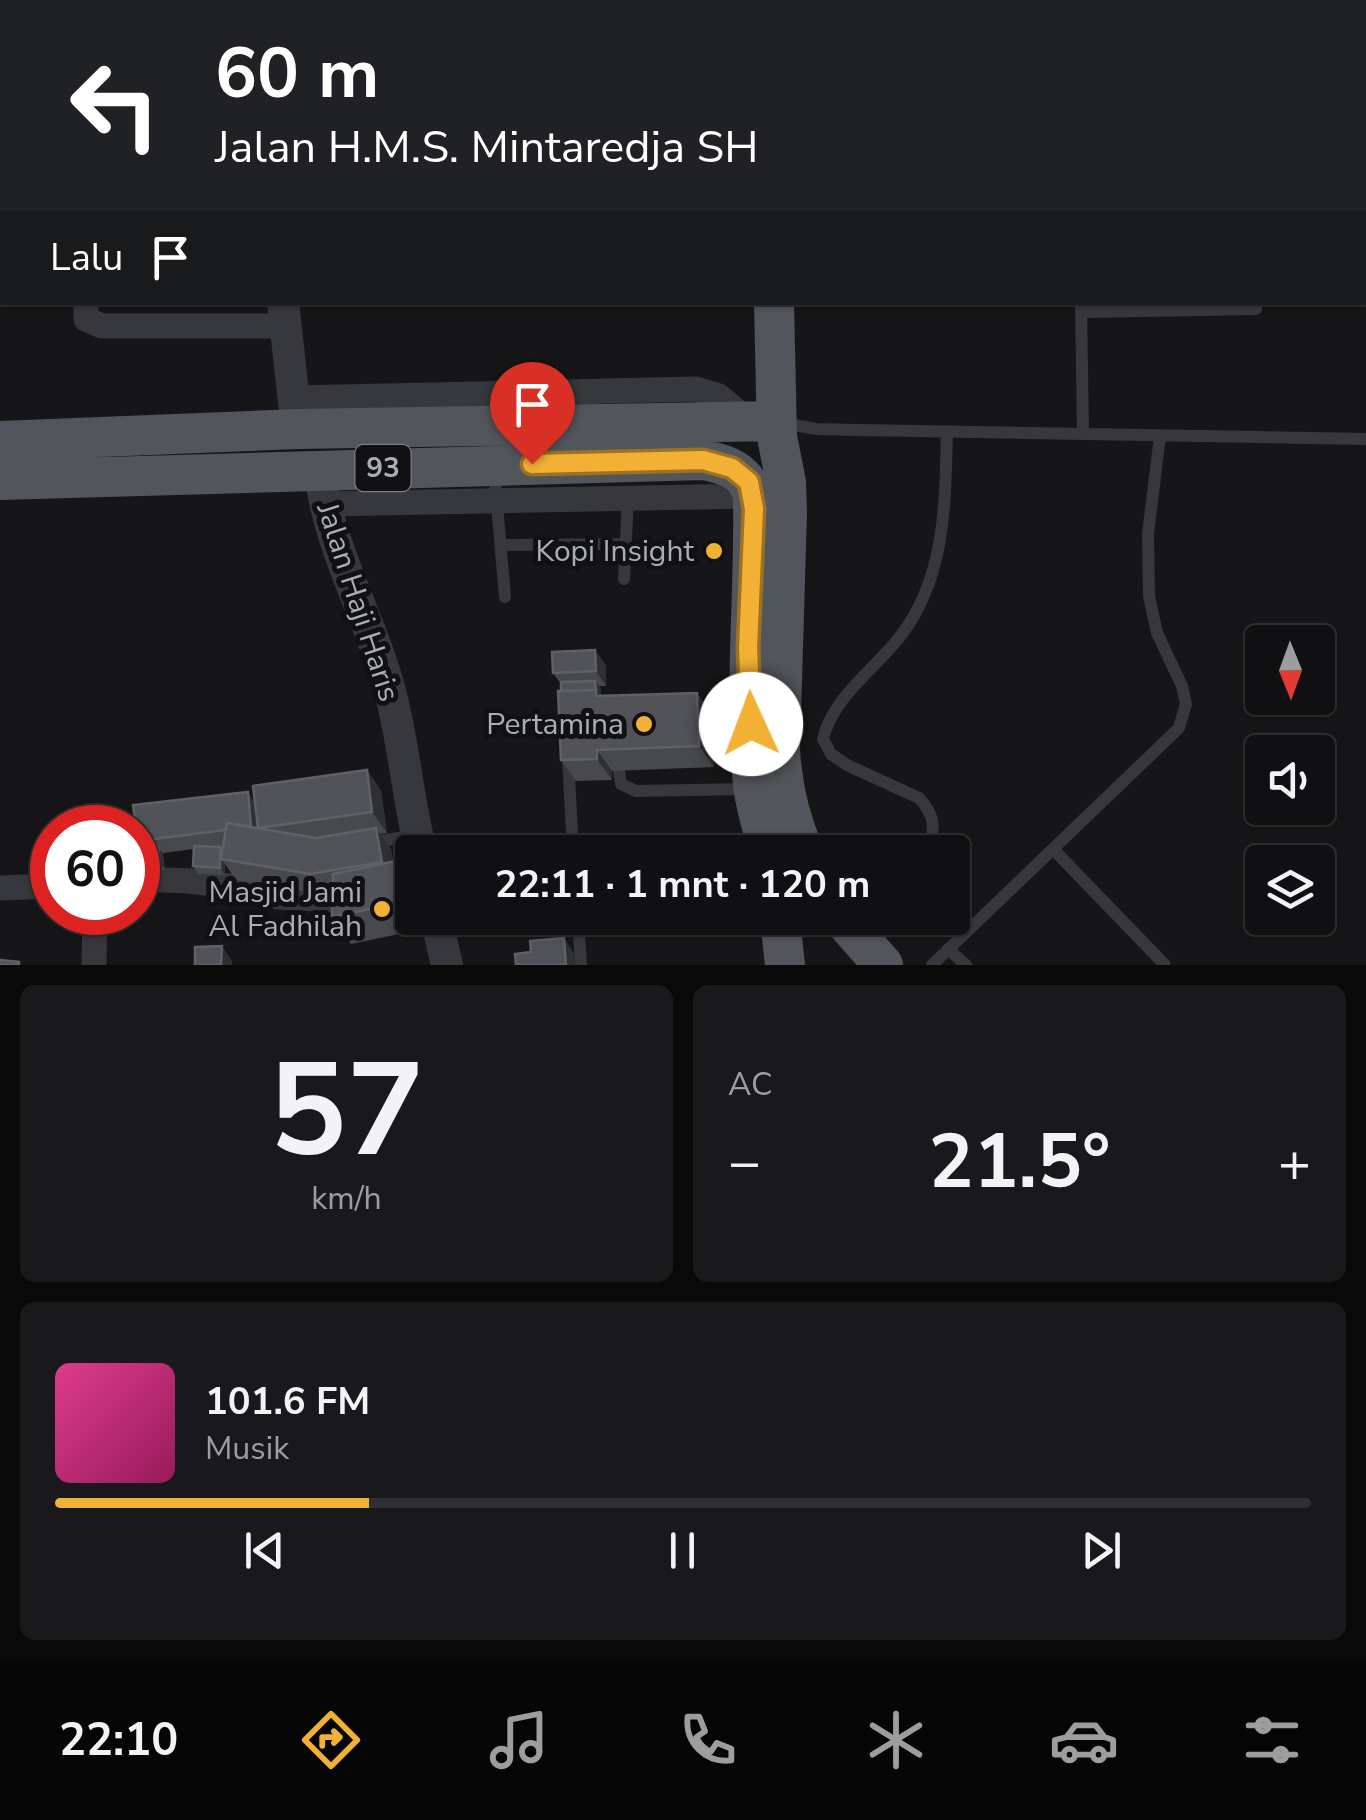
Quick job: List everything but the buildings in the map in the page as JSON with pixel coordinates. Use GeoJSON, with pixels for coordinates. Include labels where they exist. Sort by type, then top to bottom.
{"type":"FeatureCollection","features":[{"type":"Feature","properties":{"kind":"main road"},"geometry":{"type":"LineString","coordinates":[[637,480],[689,444],[734,444],[758,437],[774,305]]}},
{"type":"Feature","properties":{"kind":"main road","name":"93"},"geometry":{"type":"LineString","coordinates":[[0,441],[296,413],[762,420]]}},
{"type":"Feature","properties":{"kind":"main road"},"geometry":{"type":"LineString","coordinates":[[762,420],[786,482],[787,512],[766,699],[768,835]]}},
{"type":"Feature","properties":{"kind":"main road","name":"93"},"geometry":{"type":"LineString","coordinates":[[0,480],[322,487],[637,480],[718,463],[742,474],[753,496],[748,648],[766,699]]}},
{"type":"Feature","properties":{"kind":"main road"},"geometry":{"type":"LineString","coordinates":[[768,788],[797,835]]}},
{"type":"Feature","properties":{"kind":"street"},"geometry":{"type":"LineString","coordinates":[[86,305],[86,319],[102,326],[285,314],[296,413]]}},
{"type":"Feature","properties":{"kind":"street","name":"Jalan Haji Haris"},"geometry":{"type":"LineString","coordinates":[[322,487],[390,690],[416,835]]}},
{"type":"Feature","properties":{"kind":"street"},"geometry":{"type":"LineString","coordinates":[[160,880],[230,886],[278,897],[336,900],[395,889]]}},
{"type":"Feature","properties":{"kind":"street"},"geometry":{"type":"LineString","coordinates":[[0,888],[30,887]]}},
{"type":"Feature","properties":{"kind":"street"},"geometry":{"type":"LineString","coordinates":[[94,965],[95,935]]}},
{"type":"Feature","properties":{"kind":"street"},"geometry":{"type":"LineString","coordinates":[[440,935],[447,965]]}},
{"type":"Feature","properties":{"kind":"lane"},"geometry":{"type":"LineString","coordinates":[[1084,434],[1081,307],[1256,309]]}},
{"type":"Feature","properties":{"kind":"lane"},"geometry":{"type":"LineString","coordinates":[[762,420],[816,429],[1366,440]]}},
{"type":"Feature","properties":{"kind":"lane"},"geometry":{"type":"LineString","coordinates":[[933,835],[930,810],[919,798],[831,754],[823,739],[828,718],[905,630],[927,590],[944,530],[947,432]]}},
{"type":"Feature","properties":{"kind":"lane"},"geometry":{"type":"LineString","coordinates":[[932,965],[1179,728],[1186,704],[1182,686],[1157,634],[1149,596],[1148,534],[1160,436]]}},
{"type":"Feature","properties":{"kind":"lane"},"geometry":{"type":"LineString","coordinates":[[624,580],[625,544],[637,480]]}},
{"type":"Feature","properties":{"kind":"lane"},"geometry":{"type":"LineString","coordinates":[[495,483],[504,597]]}},
{"type":"Feature","properties":{"kind":"lane"},"geometry":{"type":"LineString","coordinates":[[502,545],[625,544]]}},
{"type":"Feature","properties":{"kind":"lane"},"geometry":{"type":"LineString","coordinates":[[567,750],[572,835]]}},
{"type":"Feature","properties":{"kind":"lane"},"geometry":{"type":"LineString","coordinates":[[619,770],[622,784],[636,791],[768,788]]}},
{"type":"Feature","properties":{"kind":"lane"},"geometry":{"type":"LineString","coordinates":[[349,846],[395,845]]}},
{"type":"Feature","properties":{"kind":"lane"},"geometry":{"type":"LineString","coordinates":[[1053,849],[1165,965]]}},
{"type":"Feature","properties":{"kind":"lane"},"geometry":{"type":"LineString","coordinates":[[579,935],[581,965]]}},
{"type":"Feature","properties":{"kind":"lane"},"geometry":{"type":"LineString","coordinates":[[948,949],[966,965]]}},
{"type":"Feature","properties":{"kind":"place","name":"Kopi Insight"},"geometry":{"type":"Point","coordinates":[714,551]}},
{"type":"Feature","properties":{"kind":"place","name":"Pertamina"},"geometry":{"type":"Point","coordinates":[644,724]}},
{"type":"Feature","properties":{"kind":"place","name":"Masjid Jami Al Fadhilah"},"geometry":{"type":"Point","coordinates":[382,909]}},
{"type":"Feature","properties":{"kind":"route"},"geometry":{"type":"LineString","coordinates":[[532,464],[703,460],[732,468],[749,482],[754,509],[748,648],[751,724]]}}]}
